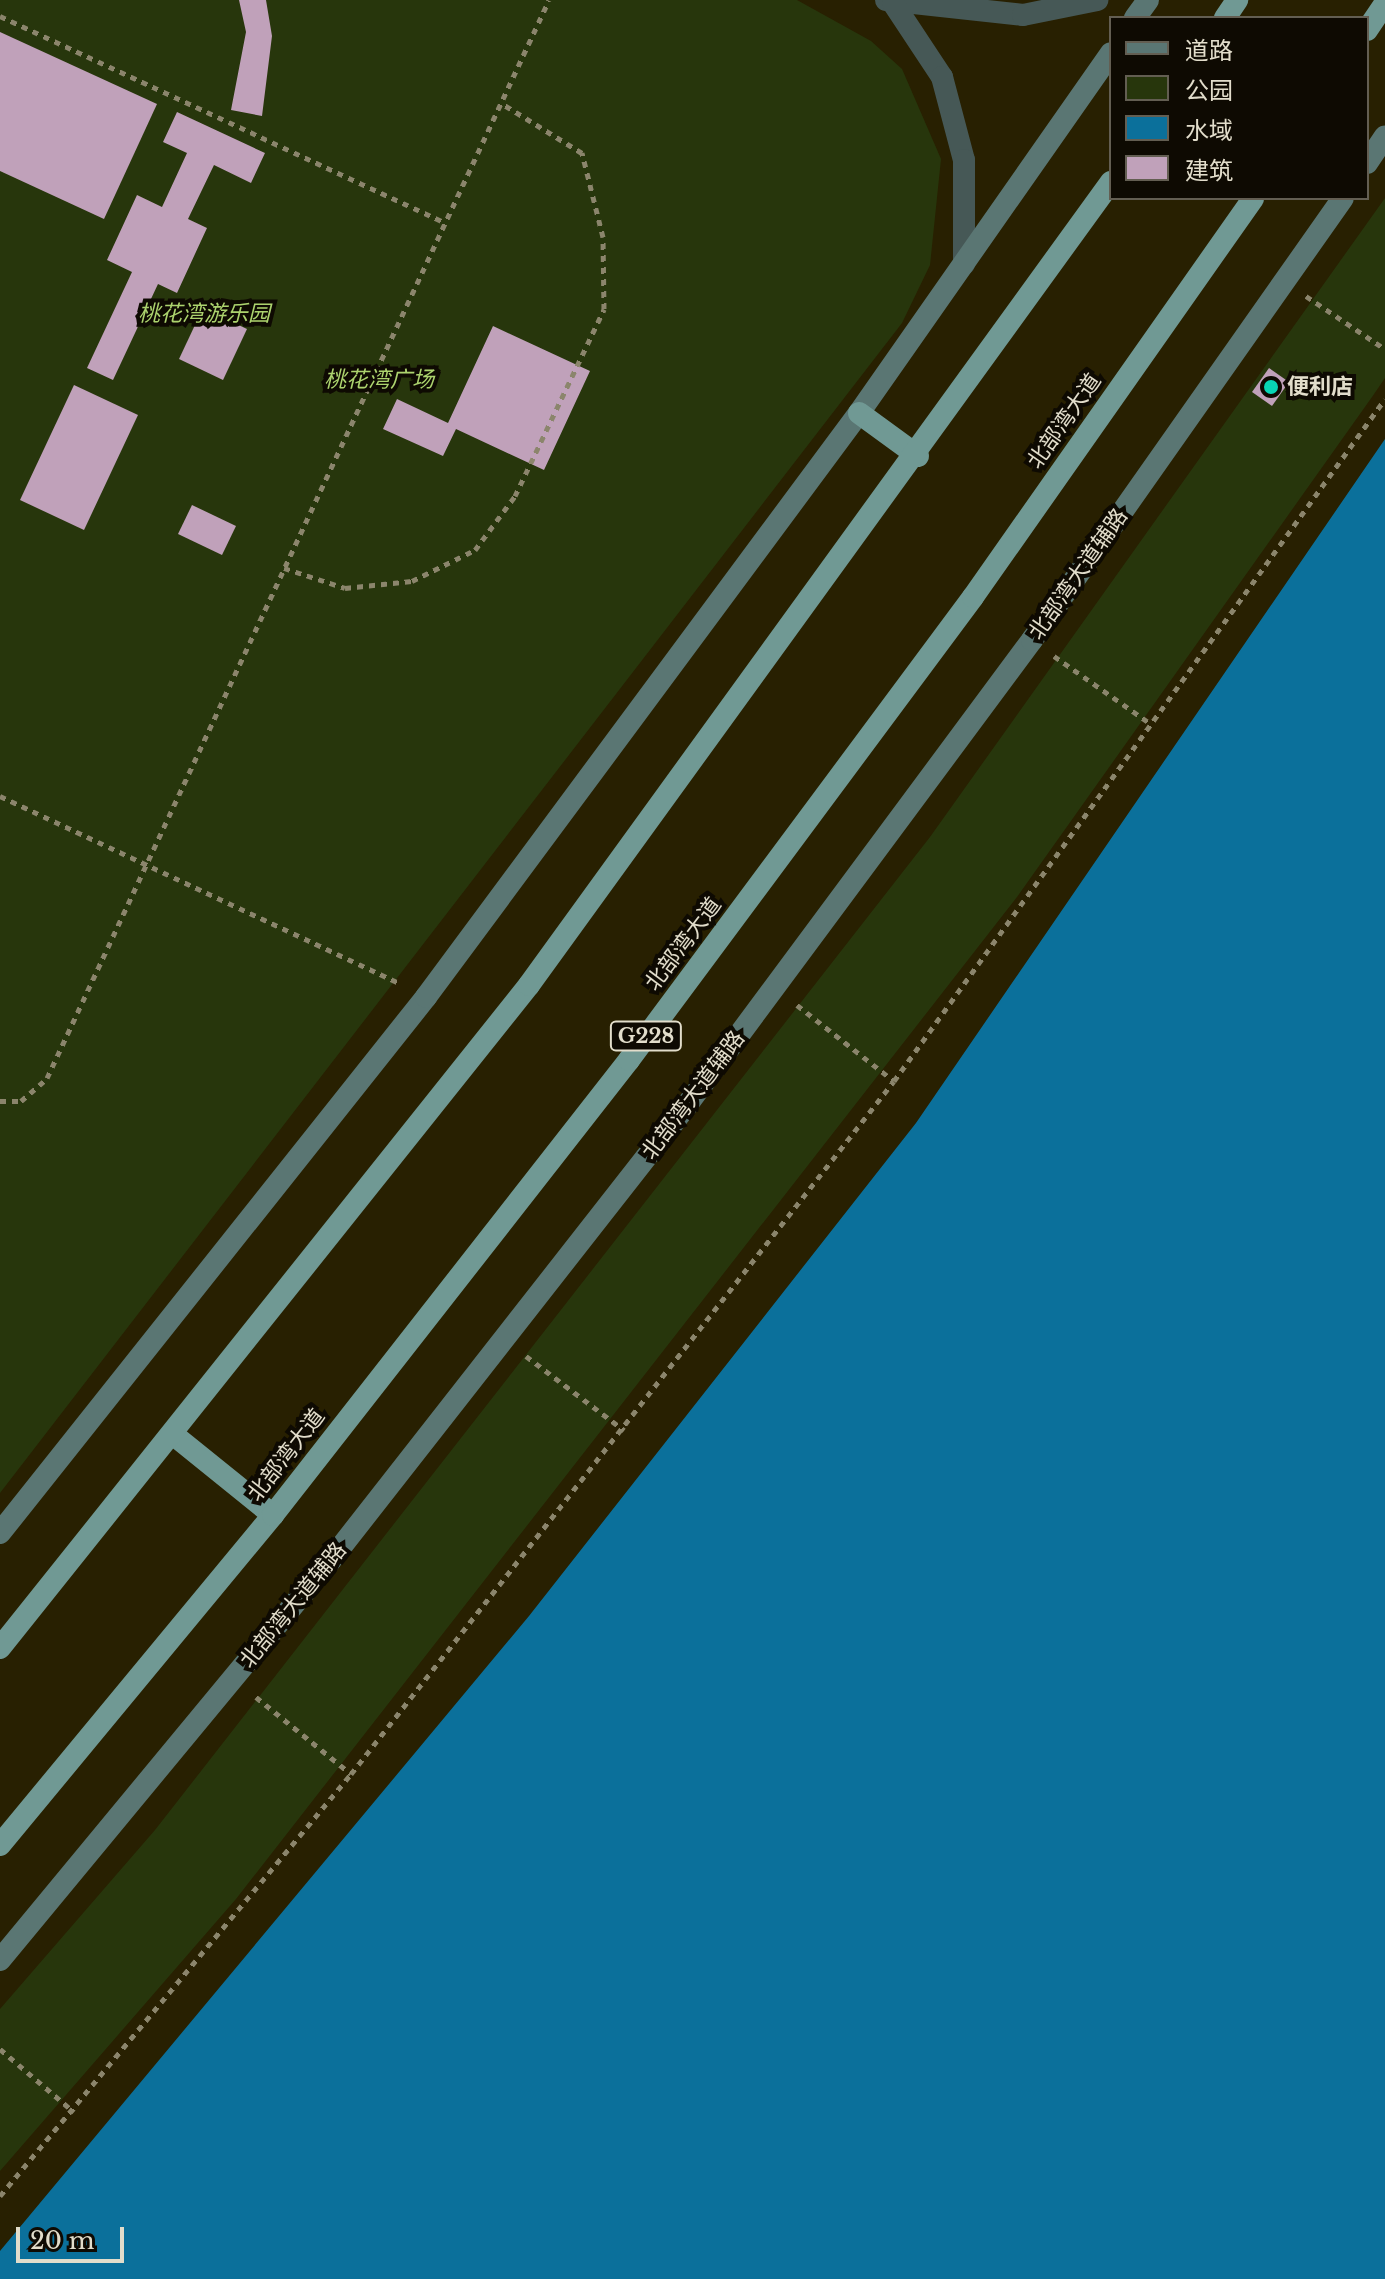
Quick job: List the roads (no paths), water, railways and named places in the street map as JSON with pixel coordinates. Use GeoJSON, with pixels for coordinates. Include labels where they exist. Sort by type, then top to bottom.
{"type":"FeatureCollection","features":[{"type":"Feature","properties":{"kind":"highway"},"geometry":{"type":"LineString","coordinates":[[1369,27],[1385,3]]}},
{"type":"Feature","properties":{"kind":"highway"},"geometry":{"type":"LineString","coordinates":[[0,1648],[175,1436],[529,985],[918,456],[1109,185]]}},
{"type":"Feature","properties":{"kind":"highway","name":"北部湾大道"},"geometry":{"type":"LineString","coordinates":[[0,1845],[273,1515],[629,1060],[973,597],[1252,200]]}},
{"type":"Feature","properties":{"kind":"highway"},"geometry":{"type":"LineString","coordinates":[[859,413],[918,456]]}},
{"type":"Feature","properties":{"kind":"highway"},"geometry":{"type":"LineString","coordinates":[[175,1436],[273,1515]]}},
{"type":"Feature","properties":{"kind":"main road"},"geometry":{"type":"LineString","coordinates":[[0,1533],[426,997],[859,413],[1109,56]]}},
{"type":"Feature","properties":{"kind":"main road"},"geometry":{"type":"LineString","coordinates":[[1369,160],[1385,136]]}},
{"type":"Feature","properties":{"kind":"main road","name":"北部湾大道辅路"},"geometry":{"type":"LineString","coordinates":[[0,1960],[233,1678],[504,1339],[774,988],[1032,640],[1342,200]]}},
{"type":"Feature","properties":{"kind":"street"},"geometry":{"type":"LineString","coordinates":[[890,2],[1023,15],[1097,0]]}},
{"type":"Feature","properties":{"kind":"street"},"geometry":{"type":"LineString","coordinates":[[890,2],[942,77],[964,160],[964,264]]}},
{"type":"Feature","properties":{"kind":"water"},"geometry":{"type":"Polygon","coordinates":[[[1385,439],[1385,2279],[0,2279],[0,2251],[529,1616],[916,1123],[1385,439]]]}},
{"type":"Feature","properties":{"kind":"place","name":"便利店"},"geometry":{"type":"Point","coordinates":[1271,387]}},
{"type":"Feature","properties":{"kind":"park label","name":"桃花湾游乐园"},"geometry":{"type":"Point","coordinates":[204,314]}},
{"type":"Feature","properties":{"kind":"park label","name":"桃花湾广场"},"geometry":{"type":"Point","coordinates":[379,380]}}]}
